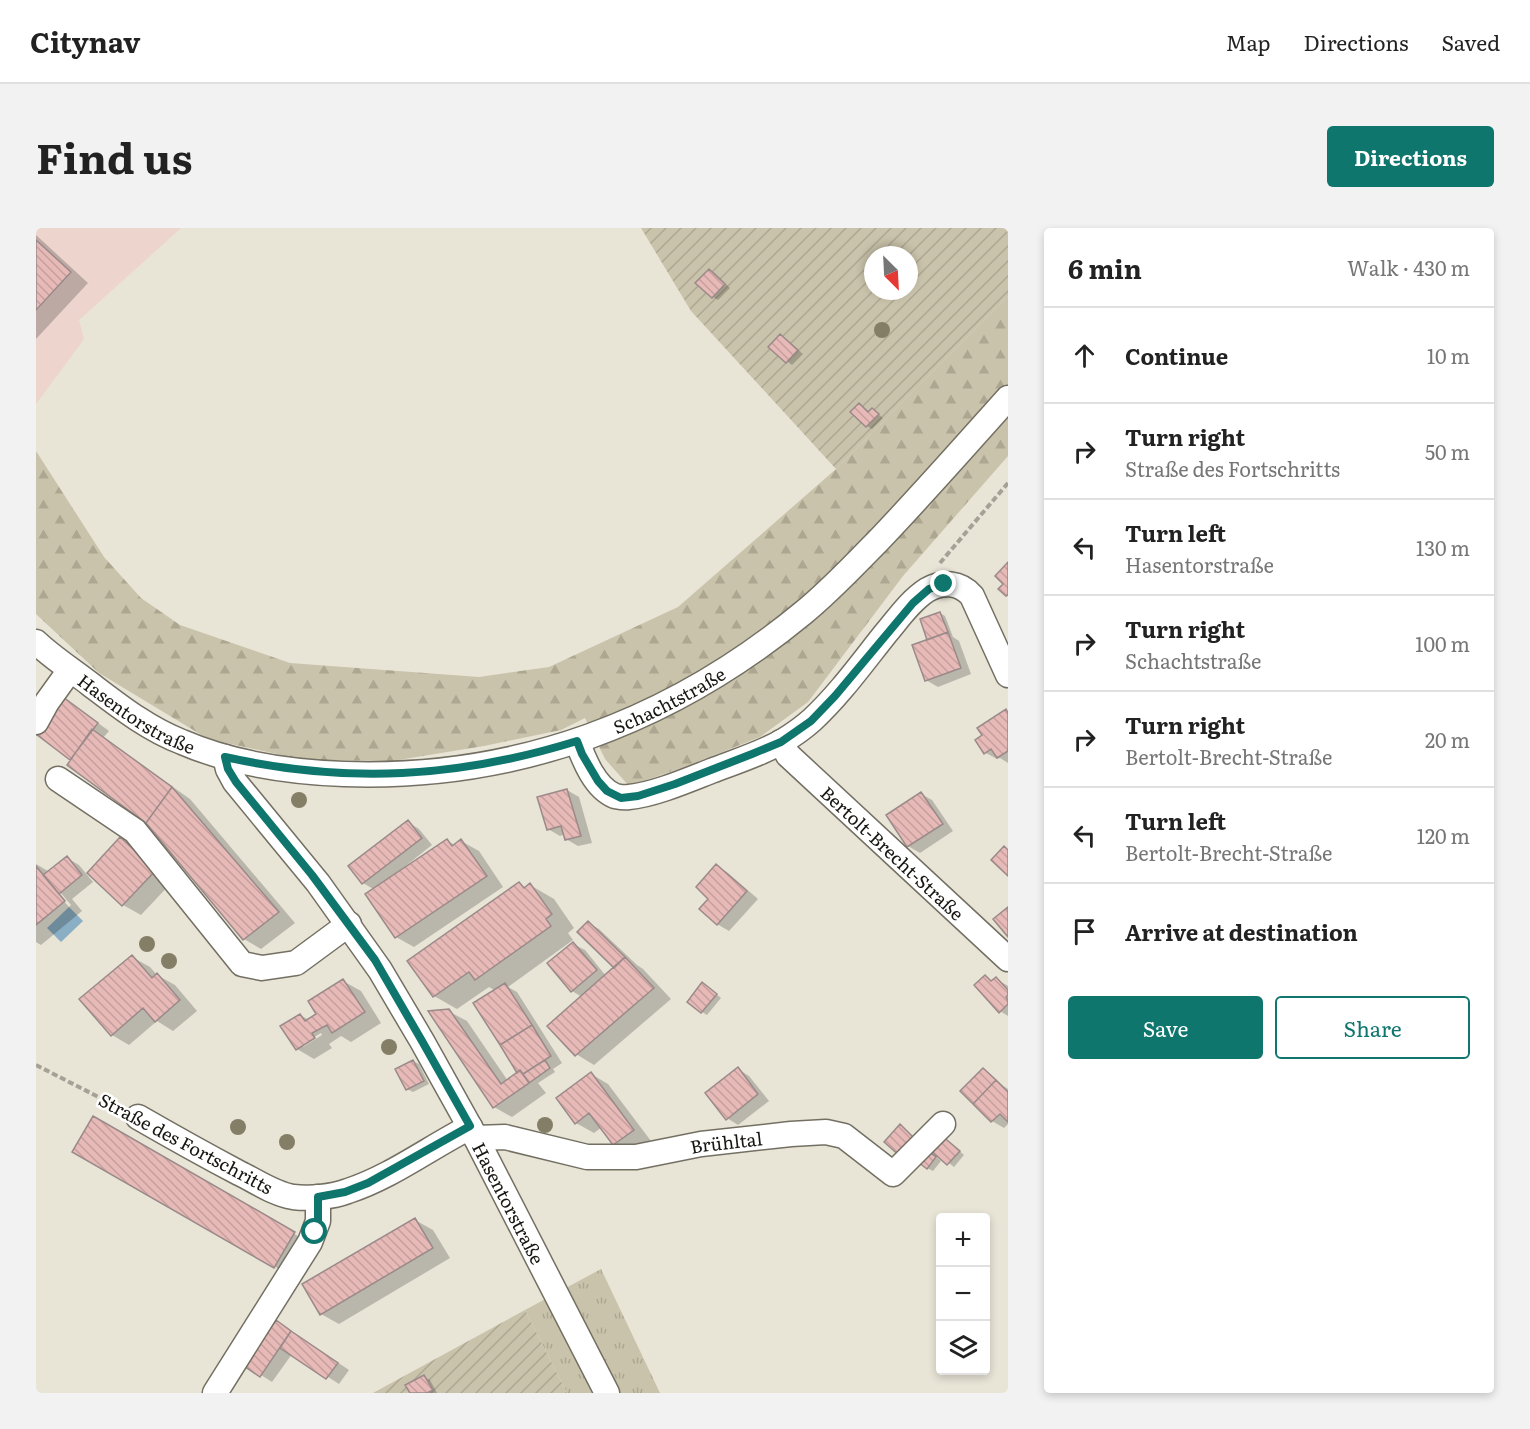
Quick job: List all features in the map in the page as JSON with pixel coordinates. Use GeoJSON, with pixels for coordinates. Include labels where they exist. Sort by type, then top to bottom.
{"type":"FeatureCollection","features":[{"type":"Feature","properties":{"kind":"street","name":"Schachtstraße"},"geometry":{"type":"LineString","coordinates":[[225,757],[261,765],[321,773],[414,773],[453,770],[533,754],[577,741],[629,721],[702,683],[753,651],[828,592],[886,533],[1008,398]]}},
{"type":"Feature","properties":{"kind":"street"},"geometry":{"type":"LineString","coordinates":[[577,741],[598,781],[607,791],[621,798],[638,796],[675,784],[781,742],[802,729],[828,705],[924,592],[933,586],[944,584],[961,586],[969,593],[1008,675]]}},
{"type":"Feature","properties":{"kind":"street","name":"Hasentorstraße"},"geometry":{"type":"LineString","coordinates":[[36,642],[70,670],[162,733],[225,757],[228,769],[236,782],[312,875],[380,969],[473,1132],[608,1393]]}},
{"type":"Feature","properties":{"kind":"street"},"geometry":{"type":"LineString","coordinates":[[36,722],[70,670]]}},
{"type":"Feature","properties":{"kind":"street","name":"Bertolt-Brecht-Straße"},"geometry":{"type":"LineString","coordinates":[[781,742],[788,755],[1008,958]]}},
{"type":"Feature","properties":{"kind":"street"},"geometry":{"type":"LineString","coordinates":[[58,779],[135,831],[242,964],[261,968],[296,963],[349,924]]}},
{"type":"Feature","properties":{"kind":"street","name":"Straße des Fortschritts"},"geometry":{"type":"LineString","coordinates":[[138,1117],[277,1192],[292,1197],[318,1197],[345,1192],[473,1132]]}},
{"type":"Feature","properties":{"kind":"street","name":"Brühltal"},"geometry":{"type":"LineString","coordinates":[[473,1132],[504,1137],[586,1157],[636,1157],[702,1144],[826,1132],[844,1136],[893,1174],[943,1124]]}},
{"type":"Feature","properties":{"kind":"street"},"geometry":{"type":"LineString","coordinates":[[215,1393],[312,1239],[318,1221],[318,1197]]}},
{"type":"Feature","properties":{"kind":"path"},"geometry":{"type":"LineString","coordinates":[[939,564],[1008,483]]}},
{"type":"Feature","properties":{"kind":"path","name":"Straße des Fortschritts"},"geometry":{"type":"LineString","coordinates":[[36,1065],[138,1117]]}},
{"type":"Feature","properties":{"kind":"shaded area"},"geometry":{"type":"Polygon","coordinates":[[[36,228],[181,228],[79,320],[84,339],[36,404],[36,228]]]}},
{"type":"Feature","properties":{"kind":"green space"},"geometry":{"type":"Polygon","coordinates":[[[641,228],[1008,228],[1008,296],[836,469],[691,311],[641,228]]]}},
{"type":"Feature","properties":{"kind":"green space"},"geometry":{"type":"Polygon","coordinates":[[[1008,296],[1008,456],[903,576],[808,702],[760,737],[629,786],[605,759],[585,718],[561,730],[484,746],[392,761],[304,760],[208,739],[99,673],[36,614],[36,451],[104,557],[141,598],[180,625],[290,663],[479,677],[549,667],[678,607],[836,469],[1008,296]]]}},
{"type":"Feature","properties":{"kind":"green space"},"geometry":{"type":"Polygon","coordinates":[[[601,1269],[660,1393],[567,1393],[525,1310],[601,1269]]]}},
{"type":"Feature","properties":{"kind":"green space"},"geometry":{"type":"Polygon","coordinates":[[[525,1310],[567,1393],[373,1393],[525,1310]]]}},
{"type":"Feature","properties":{"kind":"water"},"geometry":{"type":"Polygon","coordinates":[[[69,907],[83,921],[61,942],[47,928],[69,907]]]}},
{"type":"Feature","properties":{"kind":"building"},"geometry":{"type":"Polygon","coordinates":[[[36,240],[71,272],[36,310],[36,240]]]}},
{"type":"Feature","properties":{"kind":"building"},"geometry":{"type":"Polygon","coordinates":[[[709,269],[725,284],[712,298],[695,283],[709,269]]]}},
{"type":"Feature","properties":{"kind":"building"},"geometry":{"type":"Polygon","coordinates":[[[780,334],[798,350],[786,363],[768,347],[780,334]]]}},
{"type":"Feature","properties":{"kind":"building"},"geometry":{"type":"Polygon","coordinates":[[[859,403],[868,412],[872,408],[879,414],[866,427],[850,412],[859,403]]]}},
{"type":"Feature","properties":{"kind":"building"},"geometry":{"type":"Polygon","coordinates":[[[1008,562],[1008,595],[1006,596],[998,589],[1003,584],[995,576],[1008,562]]]}},
{"type":"Feature","properties":{"kind":"building"},"geometry":{"type":"Polygon","coordinates":[[[940,612],[948,632],[927,640],[920,619],[940,612]]]}},
{"type":"Feature","properties":{"kind":"building"},"geometry":{"type":"Polygon","coordinates":[[[948,632],[961,668],[925,681],[912,645],[948,632]]]}},
{"type":"Feature","properties":{"kind":"building"},"geometry":{"type":"Polygon","coordinates":[[[63,697],[98,723],[70,760],[36,734],[63,697]]]}},
{"type":"Feature","properties":{"kind":"building"},"geometry":{"type":"Polygon","coordinates":[[[1006,709],[1008,713],[1008,751],[997,758],[991,749],[984,754],[975,740],[982,735],[977,728],[1006,709]]]}},
{"type":"Feature","properties":{"kind":"building"},"geometry":{"type":"Polygon","coordinates":[[[92,729],[172,787],[146,823],[67,765],[92,729]]]}},
{"type":"Feature","properties":{"kind":"building"},"geometry":{"type":"Polygon","coordinates":[[[172,787],[279,912],[243,940],[146,823],[172,787]]]}},
{"type":"Feature","properties":{"kind":"building"},"geometry":{"type":"Polygon","coordinates":[[[567,789],[581,836],[565,840],[561,826],[547,830],[537,797],[567,789]]]}},
{"type":"Feature","properties":{"kind":"building"},"geometry":{"type":"Polygon","coordinates":[[[921,792],[943,824],[907,847],[886,815],[921,792]]]}},
{"type":"Feature","properties":{"kind":"building"},"geometry":{"type":"Polygon","coordinates":[[[408,820],[422,838],[362,884],[348,866],[408,820]]]}},
{"type":"Feature","properties":{"kind":"building"},"geometry":{"type":"Polygon","coordinates":[[[120,837],[156,870],[122,906],[87,873],[120,837]]]}},
{"type":"Feature","properties":{"kind":"building"},"geometry":{"type":"Polygon","coordinates":[[[447,839],[452,846],[461,839],[487,876],[395,938],[365,894],[447,839]]]}},
{"type":"Feature","properties":{"kind":"building"},"geometry":{"type":"Polygon","coordinates":[[[1004,846],[1008,850],[1008,876],[991,860],[1004,846]]]}},
{"type":"Feature","properties":{"kind":"building"},"geometry":{"type":"Polygon","coordinates":[[[67,856],[82,875],[59,894],[43,875],[67,856]]]}},
{"type":"Feature","properties":{"kind":"building"},"geometry":{"type":"Polygon","coordinates":[[[716,864],[747,891],[717,925],[699,909],[708,899],[696,887],[716,864]]]}},
{"type":"Feature","properties":{"kind":"building"},"geometry":{"type":"Polygon","coordinates":[[[36,866],[65,901],[36,925],[36,866]]]}},
{"type":"Feature","properties":{"kind":"building"},"geometry":{"type":"Polygon","coordinates":[[[519,882],[524,888],[530,883],[552,914],[546,919],[551,926],[475,980],[469,972],[433,997],[407,961],[519,882]]]}},
{"type":"Feature","properties":{"kind":"building"},"geometry":{"type":"Polygon","coordinates":[[[1008,907],[1008,937],[993,919],[1008,907]]]}},
{"type":"Feature","properties":{"kind":"building"},"geometry":{"type":"Polygon","coordinates":[[[588,921],[625,957],[614,968],[577,932],[588,921]]]}},
{"type":"Feature","properties":{"kind":"building"},"geometry":{"type":"Polygon","coordinates":[[[573,942],[597,970],[571,992],[547,963],[573,942]]]}},
{"type":"Feature","properties":{"kind":"building"},"geometry":{"type":"Polygon","coordinates":[[[132,955],[152,978],[157,973],[180,1000],[155,1022],[143,1008],[111,1036],[79,999],[132,955]]]}},
{"type":"Feature","properties":{"kind":"building"},"geometry":{"type":"Polygon","coordinates":[[[625,957],[654,988],[575,1056],[547,1026],[625,957]]]}},
{"type":"Feature","properties":{"kind":"building"},"geometry":{"type":"Polygon","coordinates":[[[985,975],[991,981],[996,977],[1008,990],[1006,997],[1008,1004],[999,1013],[974,985],[985,975]]]}},
{"type":"Feature","properties":{"kind":"building"},"geometry":{"type":"Polygon","coordinates":[[[343,979],[365,1012],[332,1033],[327,1025],[312,1033],[315,1038],[296,1050],[280,1026],[300,1014],[305,1021],[316,1014],[308,1001],[343,979]]]}},
{"type":"Feature","properties":{"kind":"building"},"geometry":{"type":"Polygon","coordinates":[[[702,982],[717,994],[701,1013],[687,1002],[702,982]]]}},
{"type":"Feature","properties":{"kind":"building"},"geometry":{"type":"Polygon","coordinates":[[[505,983],[532,1025],[500,1045],[473,1003],[505,983]]]}},
{"type":"Feature","properties":{"kind":"building"},"geometry":{"type":"Polygon","coordinates":[[[449,1009],[501,1084],[520,1070],[529,1083],[493,1108],[428,1011],[449,1009]]]}},
{"type":"Feature","properties":{"kind":"building"},"geometry":{"type":"Polygon","coordinates":[[[532,1025],[551,1056],[523,1074],[520,1070],[517,1073],[500,1045],[532,1025]]]}},
{"type":"Feature","properties":{"kind":"building"},"geometry":{"type":"Polygon","coordinates":[[[413,1060],[424,1081],[406,1090],[395,1069],[413,1060]]]}},
{"type":"Feature","properties":{"kind":"building"},"geometry":{"type":"Polygon","coordinates":[[[545,1060],[550,1068],[529,1083],[523,1074],[545,1060]]]}},
{"type":"Feature","properties":{"kind":"building"},"geometry":{"type":"Polygon","coordinates":[[[738,1067],[758,1094],[726,1120],[705,1093],[738,1067]]]}},
{"type":"Feature","properties":{"kind":"building"},"geometry":{"type":"Polygon","coordinates":[[[983,1068],[996,1080],[973,1104],[960,1091],[983,1068]]]}},
{"type":"Feature","properties":{"kind":"building"},"geometry":{"type":"Polygon","coordinates":[[[591,1072],[634,1130],[613,1145],[589,1113],[575,1124],[556,1098],[591,1072]]]}},
{"type":"Feature","properties":{"kind":"building"},"geometry":{"type":"Polygon","coordinates":[[[996,1080],[1008,1092],[1008,1122],[1000,1114],[991,1122],[973,1104],[996,1080]]]}},
{"type":"Feature","properties":{"kind":"building"},"geometry":{"type":"Polygon","coordinates":[[[93,1116],[295,1232],[274,1268],[72,1152],[93,1116]]]}},
{"type":"Feature","properties":{"kind":"building"},"geometry":{"type":"Polygon","coordinates":[[[900,1124],[916,1140],[901,1157],[884,1142],[900,1124]]]}},
{"type":"Feature","properties":{"kind":"building"},"geometry":{"type":"Polygon","coordinates":[[[941,1135],[960,1151],[947,1165],[929,1149],[941,1135]]]}},
{"type":"Feature","properties":{"kind":"building"},"geometry":{"type":"Polygon","coordinates":[[[928,1151],[936,1157],[927,1169],[918,1162],[928,1151]]]}},
{"type":"Feature","properties":{"kind":"building"},"geometry":{"type":"Polygon","coordinates":[[[415,1218],[433,1248],[320,1315],[302,1284],[415,1218]]]}},
{"type":"Feature","properties":{"kind":"building"},"geometry":{"type":"Polygon","coordinates":[[[276,1320],[291,1331],[260,1377],[244,1366],[276,1320]]]}},
{"type":"Feature","properties":{"kind":"building"},"geometry":{"type":"Polygon","coordinates":[[[291,1331],[338,1363],[326,1379],[280,1348],[291,1331]]]}},
{"type":"Feature","properties":{"kind":"building"},"geometry":{"type":"Polygon","coordinates":[[[424,1375],[433,1390],[427,1393],[410,1393],[405,1385],[424,1375]]]}},
{"type":"Feature","properties":{"kind":"route"},"geometry":{"type":"LineString","coordinates":[[315,1232],[318,1221],[318,1197],[345,1192],[381,1177],[470,1126],[375,960],[312,875],[236,782],[228,769],[225,757],[261,765],[321,773],[414,773],[453,770],[492,763],[577,741],[592,772],[607,791],[621,798],[638,796],[752,754],[781,742],[802,729],[828,705],[900,616],[924,592],[933,586],[944,584]]}}]}
